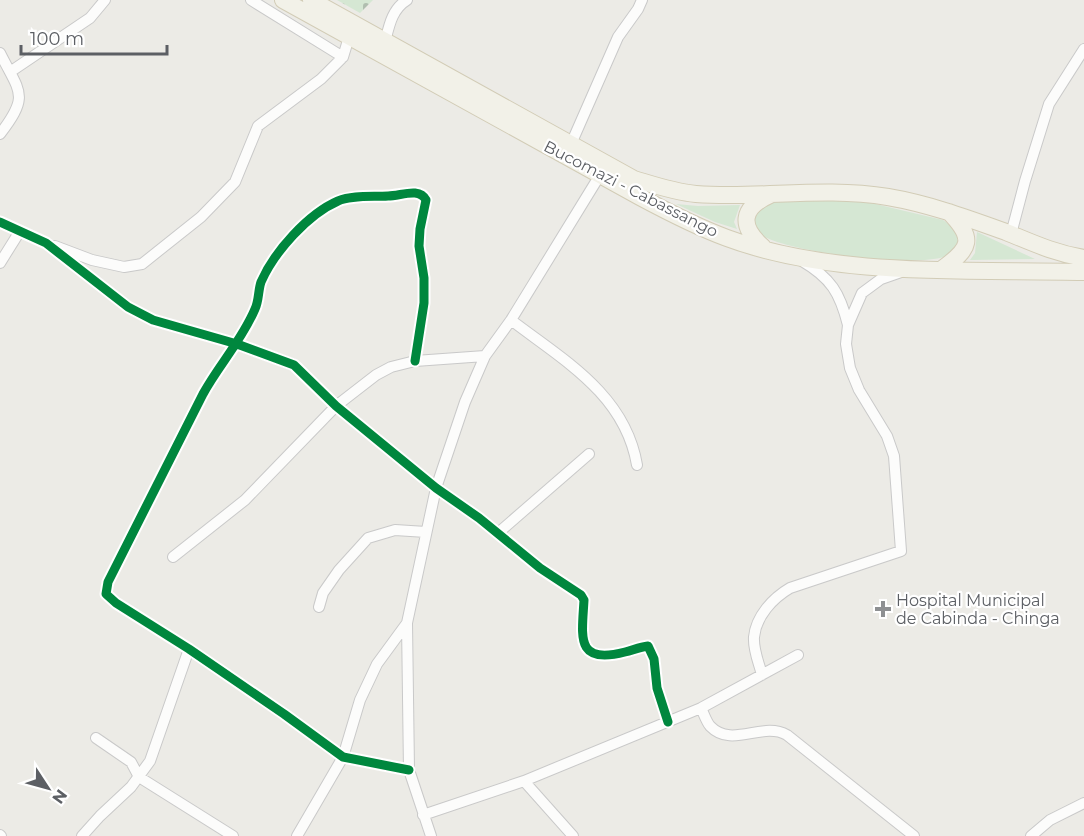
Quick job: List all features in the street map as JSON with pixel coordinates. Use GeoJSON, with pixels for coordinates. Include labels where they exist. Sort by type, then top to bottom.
{"type":"FeatureCollection","features":[{"type":"Feature","properties":{"kind":"main road","name":"Bucomazi - Cabassango"},"geometry":{"type":"LineString","coordinates":[[283,0],[684,220],[728,238],[794,257],[835,263],[912,268],[1084,272]]}},
{"type":"Feature","properties":{"kind":"main road","name":"Bucomazi - Cabassango"},"geometry":{"type":"LineString","coordinates":[[311,0],[634,179],[665,189],[695,194],[849,192],[915,202],[948,211],[1052,252],[1084,258]]}},
{"type":"Feature","properties":{"kind":"main road"},"geometry":{"type":"LineString","coordinates":[[766,250],[751,237],[747,227],[747,214],[756,202],[777,193]]}},
{"type":"Feature","properties":{"kind":"main road"},"geometry":{"type":"LineString","coordinates":[[942,269],[960,256],[967,241],[963,227],[948,211]]}},
{"type":"Feature","properties":{"kind":"street"},"geometry":{"type":"LineString","coordinates":[[10,72],[90,18],[105,0]]}},
{"type":"Feature","properties":{"kind":"street"},"geometry":{"type":"LineString","coordinates":[[251,0],[343,57]]}},
{"type":"Feature","properties":{"kind":"street"},"geometry":{"type":"LineString","coordinates":[[385,42],[399,5],[406,0]]}},
{"type":"Feature","properties":{"kind":"street"},"geometry":{"type":"LineString","coordinates":[[571,144],[618,37],[642,0]]}},
{"type":"Feature","properties":{"kind":"street"},"geometry":{"type":"LineString","coordinates":[[0,222],[46,243],[92,260],[124,267],[142,264],[201,217],[235,182],[258,126],[321,79],[343,57],[349,37]]}},
{"type":"Feature","properties":{"kind":"street"},"geometry":{"type":"LineString","coordinates":[[1011,234],[1049,104],[1084,49]]}},
{"type":"Feature","properties":{"kind":"street"},"geometry":{"type":"LineString","coordinates":[[0,53],[20,93],[19,105],[14,116],[0,134]]}},
{"type":"Feature","properties":{"kind":"street"},"geometry":{"type":"LineString","coordinates":[[430,836],[409,770],[407,623],[436,488],[465,402],[485,356],[511,320],[600,175]]}},
{"type":"Feature","properties":{"kind":"street"},"geometry":{"type":"LineString","coordinates":[[409,770],[343,756],[106,594],[108,582],[203,394],[216,371],[237,344],[257,306],[257,294],[270,263],[316,212],[340,200],[417,193],[423,195],[426,200],[418,246],[424,278],[424,303],[415,361]]}},
{"type":"Feature","properties":{"kind":"street"},"geometry":{"type":"LineString","coordinates":[[0,264],[20,231]]}},
{"type":"Feature","properties":{"kind":"street"},"geometry":{"type":"LineString","coordinates":[[46,243],[129,307],[153,321],[237,344],[294,365],[336,406],[436,488],[498,533],[540,568],[581,595],[584,600],[582,634],[591,654],[599,657],[648,646],[654,659],[657,688],[668,722]]}},
{"type":"Feature","properties":{"kind":"street"},"geometry":{"type":"LineString","coordinates":[[794,257],[818,271],[833,287],[843,303],[848,325]]}},
{"type":"Feature","properties":{"kind":"street"},"geometry":{"type":"LineString","coordinates":[[762,675],[753,638],[762,615],[779,595],[790,588],[901,551],[894,456],[887,436],[859,390],[850,368],[846,344],[848,325],[862,294],[881,279],[912,268]]}},
{"type":"Feature","properties":{"kind":"street"},"geometry":{"type":"LineString","coordinates":[[511,320],[598,387],[619,414],[627,429],[635,450],[637,465]]}},
{"type":"Feature","properties":{"kind":"street"},"geometry":{"type":"LineString","coordinates":[[173,557],[244,500],[273,473],[336,406],[376,375],[391,367],[415,361],[485,356]]}},
{"type":"Feature","properties":{"kind":"street"},"geometry":{"type":"LineString","coordinates":[[498,533],[589,454]]}},
{"type":"Feature","properties":{"kind":"street"},"geometry":{"type":"LineString","coordinates":[[319,607],[322,592],[368,538],[395,530],[426,532]]}},
{"type":"Feature","properties":{"kind":"street"},"geometry":{"type":"LineString","coordinates":[[297,836],[343,756],[368,682],[383,654],[407,623]]}},
{"type":"Feature","properties":{"kind":"street"},"geometry":{"type":"LineString","coordinates":[[82,836],[140,777],[154,751],[189,649]]}},
{"type":"Feature","properties":{"kind":"street"},"geometry":{"type":"LineString","coordinates":[[423,815],[524,781],[701,708],[798,655]]}},
{"type":"Feature","properties":{"kind":"street"},"geometry":{"type":"LineString","coordinates":[[701,708],[710,725],[733,737],[778,730],[787,735],[914,836]]}},
{"type":"Feature","properties":{"kind":"street"},"geometry":{"type":"LineString","coordinates":[[96,738],[131,762],[140,777],[233,836]]}},
{"type":"Feature","properties":{"kind":"street"},"geometry":{"type":"LineString","coordinates":[[524,781],[573,836]]}},
{"type":"Feature","properties":{"kind":"street"},"geometry":{"type":"LineString","coordinates":[[1031,836],[1050,820],[1084,803]]}},
{"type":"Feature","properties":{"kind":"green space"},"geometry":{"type":"Polygon","coordinates":[[[337,0],[373,0],[360,13],[337,0]]]}},
{"type":"Feature","properties":{"kind":"green space"},"geometry":{"type":"Polygon","coordinates":[[[825,199],[867,202],[943,220],[956,234],[958,245],[951,254],[928,260],[852,257],[778,242],[763,236],[757,229],[754,219],[756,212],[768,203],[825,199]]]}},
{"type":"Feature","properties":{"kind":"green space"},"geometry":{"type":"Polygon","coordinates":[[[676,204],[740,205],[734,222],[737,229],[715,222],[676,204]]]}},
{"type":"Feature","properties":{"kind":"green space"},"geometry":{"type":"Polygon","coordinates":[[[977,232],[1035,259],[970,260],[975,253],[977,232]]]}},
{"type":"Feature","properties":{"kind":"cycle path"},"geometry":{"type":"LineString","coordinates":[[409,770],[343,757],[284,714],[189,649],[116,603],[106,594],[108,582],[203,394],[250,320],[256,306],[261,282],[267,270],[283,247],[304,224],[338,201],[409,193],[419,194],[426,200],[419,246],[424,278],[424,303],[415,361]]}},
{"type":"Feature","properties":{"kind":"cycle path"},"geometry":{"type":"LineString","coordinates":[[0,222],[46,243],[128,307],[153,320],[237,344],[294,365],[336,406],[436,488],[479,518],[540,568],[581,595],[584,600],[583,636],[585,645],[590,651],[597,655],[609,655],[648,646],[654,659],[657,688],[668,722]]}},
{"type":"Feature","properties":{"kind":"place","name":"Hospital Municipal de Cabinda - Chinga"},"geometry":{"type":"Point","coordinates":[883,609]}}]}
